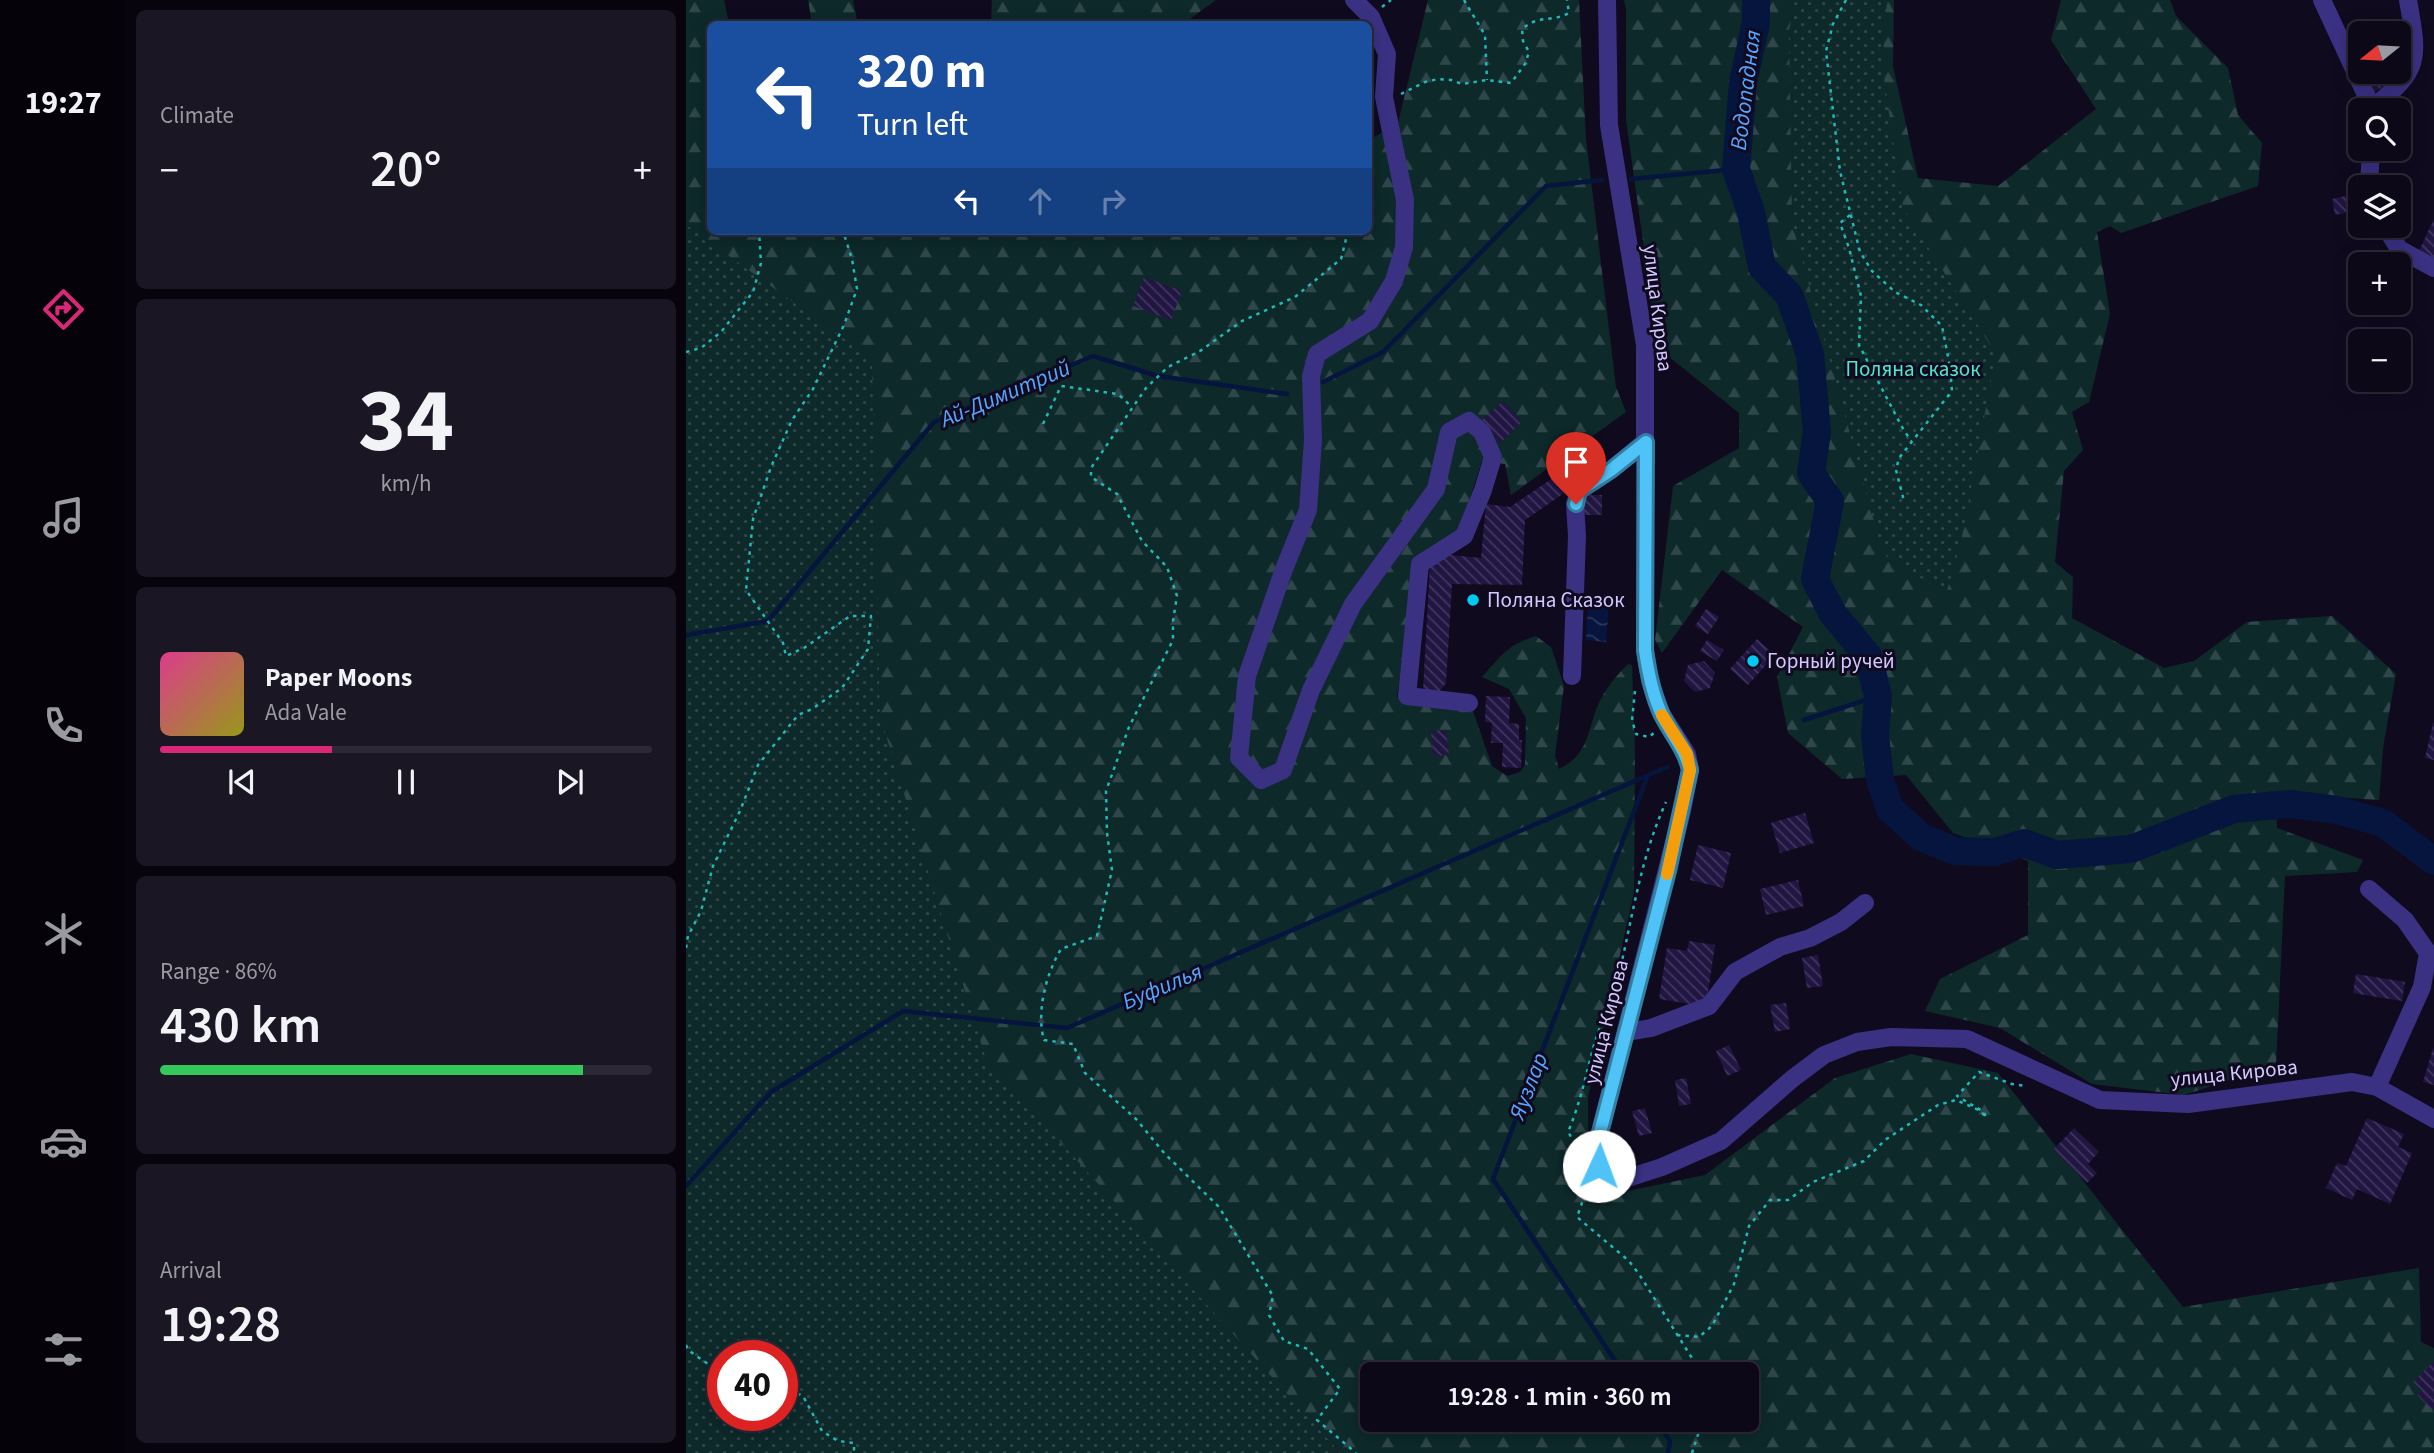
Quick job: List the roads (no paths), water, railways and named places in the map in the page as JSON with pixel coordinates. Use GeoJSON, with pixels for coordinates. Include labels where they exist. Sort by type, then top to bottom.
{"type":"FeatureCollection","features":[{"type":"Feature","properties":{"kind":"street"},"geometry":{"type":"LineString","coordinates":[[1354,0],[1371,17],[1387,54],[1384,97],[1405,200],[1404,247],[1394,281],[1370,321],[1317,354],[1311,376],[1313,440],[1308,510],[1284,569],[1247,676],[1239,758],[1261,780],[1283,770],[1311,690],[1353,604],[1436,489],[1449,432],[1469,421],[1482,432],[1493,457],[1464,536],[1420,564],[1407,696],[1469,704]]}},
{"type":"Feature","properties":{"kind":"street","name":"улица Кирова"},"geometry":{"type":"LineString","coordinates":[[1608,0],[1609,125],[1645,345],[1645,650],[1657,703],[1687,754],[1690,770],[1628,1032],[1596,1148],[1599,1166],[1611,1177],[1631,1177],[1662,1167],[1721,1140],[1824,1055],[1857,1042],[1891,1037],[1967,1039],[2100,1100],[2188,1104],[2352,1082],[2377,1087],[2434,1119]]}},
{"type":"Feature","properties":{"kind":"street"},"geometry":{"type":"LineString","coordinates":[[2322,0],[2368,98]]}},
{"type":"Feature","properties":{"kind":"street"},"geometry":{"type":"LineString","coordinates":[[2386,98],[2398,88],[2410,71],[2416,48],[2408,0]]}},
{"type":"Feature","properties":{"kind":"street"},"geometry":{"type":"LineString","coordinates":[[2392,238],[2399,249],[2434,268]]}},
{"type":"Feature","properties":{"kind":"street"},"geometry":{"type":"LineString","coordinates":[[1572,676],[1576,504],[1579,491],[1646,442]]}},
{"type":"Feature","properties":{"kind":"street"},"geometry":{"type":"LineString","coordinates":[[2369,889],[2405,920],[2428,953],[2422,987],[2377,1087]]}},
{"type":"Feature","properties":{"kind":"street"},"geometry":{"type":"LineString","coordinates":[[1628,1032],[1651,1028],[1709,1006],[1735,972],[1780,947],[1810,938],[1841,922],[1865,902]]}},
{"type":"Feature","properties":{"kind":"water"},"geometry":{"type":"Polygon","coordinates":[[[1588,601],[1609,602],[1606,642],[1586,640],[1588,601]]]}},
{"type":"Feature","properties":{"kind":"waterway","name":"Водопадная"},"geometry":{"type":"LineString","coordinates":[[1756,0],[1756,22],[1743,83],[1736,169],[1751,212],[1762,267],[1789,295],[1810,354],[1817,432],[1811,473],[1830,501],[1815,579],[1833,614],[1868,656],[1878,696],[1875,735],[1880,780],[1890,809],[1921,837],[1955,851],[1995,852],[2024,843],[2057,855],[2131,849],[2234,809],[2290,804],[2337,810],[2383,823],[2434,861]]}},
{"type":"Feature","properties":{"kind":"waterway","name":"Ай-Димитрий"},"geometry":{"type":"LineString","coordinates":[[1631,179],[1736,169]]}},
{"type":"Feature","properties":{"kind":"waterway","name":"Ай-Димитрий"},"geometry":{"type":"LineString","coordinates":[[1323,382],[1383,352],[1546,186],[1602,180]]}},
{"type":"Feature","properties":{"kind":"waterway","name":"Ай-Димитрий"},"geometry":{"type":"LineString","coordinates":[[686,635],[768,621],[934,422],[1093,356],[1158,376],[1287,394]]}},
{"type":"Feature","properties":{"kind":"waterway","name":"Яузлар"},"geometry":{"type":"LineString","coordinates":[[1804,720],[1878,696]]}},
{"type":"Feature","properties":{"kind":"waterway","name":"Буфилья"},"geometry":{"type":"LineString","coordinates":[[686,1186],[771,1092],[903,1011],[1067,1028],[1667,767]]}},
{"type":"Feature","properties":{"kind":"waterway","name":"Яузлар"},"geometry":{"type":"LineString","coordinates":[[1616,1362],[1493,1179],[1648,775]]}},
{"type":"Feature","properties":{"kind":"waterway","name":"Яузлар"},"geometry":{"type":"LineString","coordinates":[[1664,1432],[1670,1441],[1668,1453]]}},
{"type":"Feature","properties":{"kind":"place","name":"Поляна Сказок"},"geometry":{"type":"Point","coordinates":[1473,600]}},
{"type":"Feature","properties":{"kind":"place","name":"Горный ручей"},"geometry":{"type":"Point","coordinates":[1753,661]}},
{"type":"Feature","properties":{"kind":"park label","name":"Поляна сказок"},"geometry":{"type":"Point","coordinates":[1913,369]}}]}
